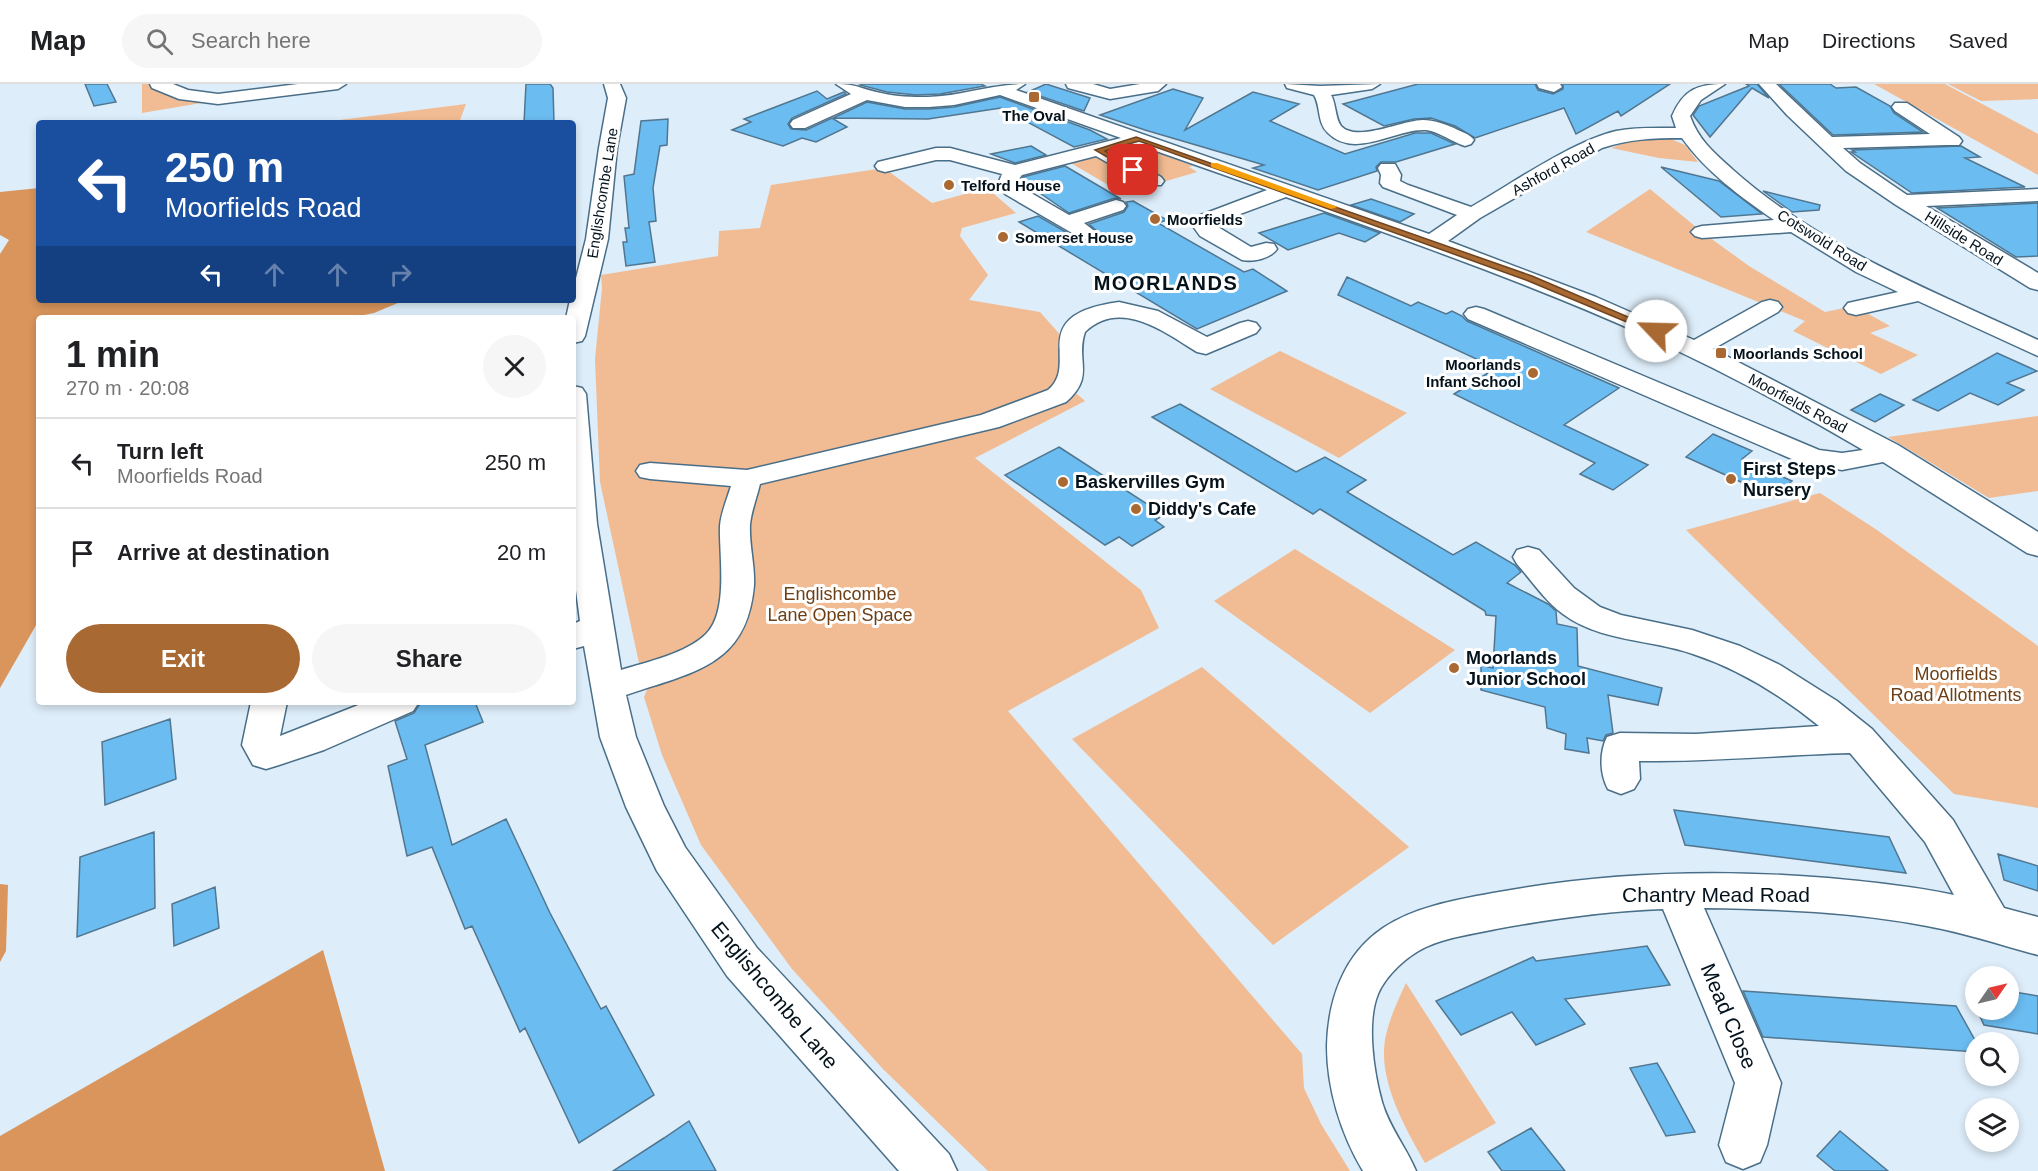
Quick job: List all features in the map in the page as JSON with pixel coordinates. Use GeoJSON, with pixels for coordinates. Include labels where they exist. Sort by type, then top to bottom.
{"type":"FeatureCollection","features":[{"type":"Feature","properties":{"kind":"street"},"geometry":{"type":"LineString","coordinates":[[158,84],[184,95],[218,99],[338,84]]}},
{"type":"Feature","properties":{"kind":"street","name":"Englishcombe Lane"},"geometry":{"type":"LineString","coordinates":[[576,324],[597,239],[608,148],[617,98],[612,84]]}},
{"type":"Feature","properties":{"kind":"street"},"geometry":{"type":"LineString","coordinates":[[844,84],[864,95],[894,101],[935,101],[972,97],[1009,87]]}},
{"type":"Feature","properties":{"kind":"street"},"geometry":{"type":"LineString","coordinates":[[1074,84],[1110,94],[1158,84]]}},
{"type":"Feature","properties":{"kind":"street"},"geometry":{"type":"LineString","coordinates":[[1293,84],[1320,91],[1372,84]]}},
{"type":"Feature","properties":{"kind":"street"},"geometry":{"type":"LineString","coordinates":[[1688,133],[1681,116],[1685,104],[1699,92],[1717,84]]}},
{"type":"Feature","properties":{"kind":"street","name":"Hillside Road"},"geometry":{"type":"LineString","coordinates":[[1767,84],[1853,167],[1903,201],[2034,277]]}},
{"type":"Feature","properties":{"kind":"street","name":"Moorfields Road"},"geometry":{"type":"LineString","coordinates":[[1009,87],[1139,139],[1432,242],[1564,292],[1695,350],[1811,408],[1888,451],[2038,546]]}},
{"type":"Feature","properties":{"kind":"street"},"geometry":{"type":"LineString","coordinates":[[1320,91],[1326,96],[1332,128],[1344,135],[1354,138],[1370,136],[1426,124],[1465,140]]}},
{"type":"Feature","properties":{"kind":"street"},"geometry":{"type":"LineString","coordinates":[[799,124],[864,95]]}},
{"type":"Feature","properties":{"kind":"street"},"geometry":{"type":"LineString","coordinates":[[1826,143],[1956,142],[1901,107]]}},
{"type":"Feature","properties":{"kind":"street","name":"Ashford Road"},"geometry":{"type":"LineString","coordinates":[[1432,242],[1473,214],[1595,144],[1619,136],[1641,133],[1688,133]]}},
{"type":"Feature","properties":{"kind":"street","name":"Cotswold Road"},"geometry":{"type":"LineString","coordinates":[[1688,133],[1699,149],[1744,190],[1795,225],[1864,267],[2038,349]]}},
{"type":"Feature","properties":{"kind":"street"},"geometry":{"type":"LineString","coordinates":[[885,166],[936,154],[950,154],[1015,171],[1139,139]]}},
{"type":"Feature","properties":{"kind":"street"},"geometry":{"type":"LineString","coordinates":[[1099,150],[1154,181]]}},
{"type":"Feature","properties":{"kind":"street"},"geometry":{"type":"LineString","coordinates":[[1388,168],[1391,175],[1390,183],[1401,189],[1473,214]]}},
{"type":"Feature","properties":{"kind":"street"},"geometry":{"type":"LineString","coordinates":[[1015,171],[1008,179],[1012,190],[1086,233]]}},
{"type":"Feature","properties":{"kind":"street"},"geometry":{"type":"LineString","coordinates":[[1251,254],[1202,227],[1200,222],[1287,190]]}},
{"type":"Feature","properties":{"kind":"street","name":"Hillside Road"},"geometry":{"type":"LineString","coordinates":[[1903,201],[2038,195]]}},
{"type":"Feature","properties":{"kind":"street"},"geometry":{"type":"LineString","coordinates":[[1067,222],[1116,206]]}},
{"type":"Feature","properties":{"kind":"street"},"geometry":{"type":"LineString","coordinates":[[1702,232],[1795,225]]}},
{"type":"Feature","properties":{"kind":"street"},"geometry":{"type":"LineString","coordinates":[[576,242],[597,239]]}},
{"type":"Feature","properties":{"kind":"street"},"geometry":{"type":"LineString","coordinates":[[1856,308],[1918,294]]}},
{"type":"Feature","properties":{"kind":"street"},"geometry":{"type":"LineString","coordinates":[[1695,350],[1770,307]]}},
{"type":"Feature","properties":{"kind":"street"},"geometry":{"type":"LineString","coordinates":[[650,471],[747,479],[990,421],[1057,396],[1066,389],[1072,381],[1071,340],[1073,331],[1091,316],[1109,310],[1145,313],[1206,347],[1248,328]]}},
{"type":"Feature","properties":{"kind":"street"},"geometry":{"type":"LineString","coordinates":[[1476,314],[1811,457],[1835,462],[1858,462],[1888,451]]}},
{"type":"Feature","properties":{"kind":"street","name":"Englishcombe Lane"},"geometry":{"type":"LineString","coordinates":[[576,437],[586,632],[608,688],[618,737],[645,807],[671,859],[742,962],[932,1171]]}},
{"type":"Feature","properties":{"kind":"street"},"geometry":{"type":"LineString","coordinates":[[608,688],[689,660],[717,643],[729,626],[738,584],[735,524],[747,479]]}},
{"type":"Feature","properties":{"kind":"street"},"geometry":{"type":"LineString","coordinates":[[1528,557],[1576,608],[1600,620],[1707,646],[1771,676],[1827,711],[1859,739],[1939,831],[1991,924]]}},
{"type":"Feature","properties":{"kind":"street"},"geometry":{"type":"LineString","coordinates":[[268,705],[260,745],[266,755],[311,740],[394,705]]}},
{"type":"Feature","properties":{"kind":"street"},"geometry":{"type":"LineString","coordinates":[[1621,779],[1620,747],[1696,748],[1777,741],[1859,739]]}},
{"type":"Feature","properties":{"kind":"street","name":"Chantry Mead Road"},"geometry":{"type":"LineString","coordinates":[[1390,1171],[1370,1135],[1354,1083],[1350,1042],[1354,1000],[1368,971],[1389,948],[1410,934],[1445,921],[1521,905],[1618,893],[1675,890],[1811,894],[1912,906],[2038,936]]}},
{"type":"Feature","properties":{"kind":"street","name":"Mead Close"},"geometry":{"type":"LineString","coordinates":[[1675,890],[1758,1083],[1743,1145]]}},
{"type":"Feature","properties":{"kind":"green space"},"geometry":{"type":"Polygon","coordinates":[[[142,84],[151,84],[213,101],[142,113],[142,84]]]}},
{"type":"Feature","properties":{"kind":"green space"},"geometry":{"type":"Polygon","coordinates":[[[1874,84],[1945,84],[2038,134],[2038,175],[1874,84]]]}},
{"type":"Feature","properties":{"kind":"green space"},"geometry":{"type":"Polygon","coordinates":[[[1948,84],[2038,84],[2038,99],[1981,101],[1948,84]]]}},
{"type":"Feature","properties":{"kind":"green space"},"geometry":{"type":"Polygon","coordinates":[[[466,104],[460,120],[340,120],[466,104]]]}},
{"type":"Feature","properties":{"kind":"green space"},"geometry":{"type":"Polygon","coordinates":[[[1666,137],[1685,145],[1698,162],[1659,158],[1611,148],[1630,141],[1666,137]]]}},
{"type":"Feature","properties":{"kind":"green space"},"geometry":{"type":"Polygon","coordinates":[[[1133,147],[1145,147],[1193,166],[1189,167],[1197,172],[1163,182],[1115,154],[1133,147]]]}},
{"type":"Feature","properties":{"kind":"green space"},"geometry":{"type":"Polygon","coordinates":[[[1096,156],[1135,177],[1127,180],[1139,188],[1122,193],[1069,162],[1096,156]]]}},
{"type":"Feature","properties":{"kind":"green space","name":"Englishcombe Lane Open Space"},"geometry":{"type":"Polygon","coordinates":[[[884,168],[932,203],[987,188],[1016,213],[962,228],[960,236],[988,275],[969,300],[1040,312],[1063,338],[1059,386],[1077,394],[1085,401],[975,458],[1141,590],[1159,628],[1008,711],[1302,1054],[1304,1088],[1321,1124],[1350,1171],[988,1171],[883,1069],[792,969],[701,845],[662,755],[644,697],[654,674],[639,663],[600,482],[595,359],[602,288],[601,275],[718,256],[719,231],[760,228],[771,185],[884,168]]]}},
{"type":"Feature","properties":{"kind":"green space"},"geometry":{"type":"Polygon","coordinates":[[[1650,189],[1702,232],[1749,266],[1825,312],[1854,306],[1890,326],[1870,333],[1918,355],[1881,374],[1793,331],[1805,321],[1586,232],[1650,189]]]}},
{"type":"Feature","properties":{"kind":"green space"},"geometry":{"type":"Polygon","coordinates":[[[1280,351],[1407,413],[1339,458],[1210,389],[1280,351]]]}},
{"type":"Feature","properties":{"kind":"green space"},"geometry":{"type":"Polygon","coordinates":[[[2038,416],[2038,491],[1989,498],[1888,437],[2038,416]]]}},
{"type":"Feature","properties":{"kind":"green space","name":"Moorfields Road Allotments"},"geometry":{"type":"Polygon","coordinates":[[[1820,493],[1877,530],[2038,646],[2038,808],[1954,794],[1686,530],[1820,493]]]}},
{"type":"Feature","properties":{"kind":"green space"},"geometry":{"type":"Polygon","coordinates":[[[1295,549],[1455,650],[1370,713],[1214,601],[1295,549]]]}},
{"type":"Feature","properties":{"kind":"green space"},"geometry":{"type":"Polygon","coordinates":[[[1202,667],[1409,847],[1273,945],[1072,739],[1202,667]]]}},
{"type":"Feature","properties":{"kind":"green space"},"geometry":{"type":"Polygon","coordinates":[[[1406,983],[1496,1123],[1425,1163],[1394,1102],[1385,1068],[1386,1035],[1406,983]]]}},
{"type":"Feature","properties":{"kind":"shaded area"},"geometry":{"type":"Polygon","coordinates":[[[36,188],[36,303],[398,303],[364,315],[36,315],[36,625],[0,688],[0,254],[9,240],[0,235],[0,192],[36,188]]]}},
{"type":"Feature","properties":{"kind":"shaded area"},"geometry":{"type":"Polygon","coordinates":[[[0,884],[8,885],[6,951],[0,962],[0,884]]]}},
{"type":"Feature","properties":{"kind":"shaded area"},"geometry":{"type":"Polygon","coordinates":[[[323,950],[385,1171],[0,1171],[0,1136],[323,950]]]}},
{"type":"Feature","properties":{"kind":"building"},"geometry":{"type":"Polygon","coordinates":[[[85,84],[107,84],[116,102],[94,106],[85,84]]]}},
{"type":"Feature","properties":{"kind":"building"},"geometry":{"type":"Polygon","coordinates":[[[526,84],[550,84],[553,88],[554,120],[524,120],[526,84]]]}},
{"type":"Feature","properties":{"kind":"building"},"geometry":{"type":"Polygon","coordinates":[[[981,84],[985,86],[940,94],[916,95],[887,92],[860,85],[981,84]]]}},
{"type":"Feature","properties":{"kind":"building"},"geometry":{"type":"Polygon","coordinates":[[[1046,84],[1090,98],[1084,111],[1028,92],[1046,84]]]}},
{"type":"Feature","properties":{"kind":"building"},"geometry":{"type":"Polygon","coordinates":[[[1418,84],[1535,84],[1538,90],[1553,94],[1563,89],[1563,84],[1670,84],[1621,116],[1618,111],[1576,134],[1564,108],[1475,138],[1455,126],[1431,118],[1414,119],[1384,126],[1343,104],[1418,84]]]}},
{"type":"Feature","properties":{"kind":"building"},"geometry":{"type":"Polygon","coordinates":[[[1746,84],[1757,84],[1769,98],[1752,88],[1710,137],[1693,115],[1699,106],[1749,86],[1746,84]]]}},
{"type":"Feature","properties":{"kind":"building"},"geometry":{"type":"Polygon","coordinates":[[[1779,84],[1830,84],[1836,88],[1856,87],[1890,106],[1894,113],[1923,132],[1833,135],[1779,84]]]}},
{"type":"Feature","properties":{"kind":"building"},"geometry":{"type":"Polygon","coordinates":[[[1173,89],[1203,98],[1185,130],[1253,92],[1299,104],[1270,121],[1345,154],[1415,133],[1431,133],[1455,144],[1396,162],[1381,162],[1376,167],[1377,171],[1318,190],[1253,168],[1264,165],[1100,115],[1173,89]]]}},
{"type":"Feature","properties":{"kind":"building"},"geometry":{"type":"Polygon","coordinates":[[[817,91],[827,99],[844,92],[846,94],[792,118],[788,124],[791,129],[806,130],[832,118],[847,127],[816,142],[802,138],[783,146],[732,130],[751,122],[744,119],[817,91]]]}},
{"type":"Feature","properties":{"kind":"building"},"geometry":{"type":"Polygon","coordinates":[[[1000,97],[1090,130],[1107,139],[1074,147],[1001,108],[928,119],[833,118],[867,102],[905,109],[929,109],[954,107],[1000,97]]]}},
{"type":"Feature","properties":{"kind":"building"},"geometry":{"type":"Polygon","coordinates":[[[668,119],[667,145],[660,146],[653,188],[656,221],[649,222],[655,262],[626,266],[623,242],[627,242],[625,228],[629,228],[624,176],[634,174],[641,121],[668,119]]]}},
{"type":"Feature","properties":{"kind":"building"},"geometry":{"type":"Polygon","coordinates":[[[1031,146],[1046,155],[1015,163],[991,154],[1031,146]]]}},
{"type":"Feature","properties":{"kind":"building"},"geometry":{"type":"Polygon","coordinates":[[[1961,146],[1980,157],[1965,158],[2025,187],[1912,193],[1851,152],[1855,152],[1852,150],[1961,146]]]}},
{"type":"Feature","properties":{"kind":"building"},"geometry":{"type":"Polygon","coordinates":[[[1065,166],[1121,199],[1115,198],[1069,213],[1021,180],[1023,177],[1065,166]]]}},
{"type":"Feature","properties":{"kind":"building"},"geometry":{"type":"Polygon","coordinates":[[[1661,167],[1719,181],[1762,214],[1721,217],[1661,167]]]}},
{"type":"Feature","properties":{"kind":"building"},"geometry":{"type":"Polygon","coordinates":[[[1763,191],[1820,205],[1819,210],[1792,212],[1763,191]]]}},
{"type":"Feature","properties":{"kind":"building"},"geometry":{"type":"Polygon","coordinates":[[[1371,199],[1414,214],[1400,222],[1351,205],[1371,199]]]}},
{"type":"Feature","properties":{"kind":"building"},"geometry":{"type":"Polygon","coordinates":[[[1133,201],[1167,220],[1158,223],[1244,272],[1253,269],[1287,291],[1197,329],[1019,222],[1038,216],[1078,239],[1087,241],[1095,239],[1099,233],[1089,224],[1124,212],[1128,206],[1126,202],[1133,201]]]}},
{"type":"Feature","properties":{"kind":"building"},"geometry":{"type":"Polygon","coordinates":[[[2038,203],[2038,256],[2016,257],[1937,208],[2038,203]]]}},
{"type":"Feature","properties":{"kind":"building"},"geometry":{"type":"Polygon","coordinates":[[[1324,213],[1380,233],[1365,242],[1339,233],[1288,250],[1259,233],[1324,213]]]}},
{"type":"Feature","properties":{"kind":"building"},"geometry":{"type":"Polygon","coordinates":[[[1347,277],[1411,306],[1418,302],[1446,314],[1452,311],[1467,321],[1619,388],[1564,425],[1648,465],[1613,490],[1580,474],[1595,463],[1454,394],[1496,368],[1338,295],[1347,277]]]}},
{"type":"Feature","properties":{"kind":"building"},"geometry":{"type":"Polygon","coordinates":[[[1997,353],[2037,371],[2007,383],[2024,390],[1998,405],[1970,393],[1938,411],[1913,400],[1997,353]]]}},
{"type":"Feature","properties":{"kind":"building"},"geometry":{"type":"Polygon","coordinates":[[[1880,394],[1904,405],[1875,422],[1851,410],[1880,394]]]}},
{"type":"Feature","properties":{"kind":"building"},"geometry":{"type":"Polygon","coordinates":[[[1180,404],[1296,472],[1325,457],[1366,480],[1347,492],[1453,555],[1476,542],[1515,565],[1521,572],[1507,583],[1548,604],[1556,611],[1557,624],[1577,628],[1578,666],[1662,688],[1658,705],[1608,695],[1613,733],[1606,735],[1603,741],[1587,738],[1589,753],[1565,749],[1566,734],[1547,728],[1545,707],[1481,690],[1481,665],[1493,668],[1496,616],[1486,615],[1485,611],[1320,509],[1313,514],[1152,417],[1180,404]]]}},
{"type":"Feature","properties":{"kind":"building"},"geometry":{"type":"Polygon","coordinates":[[[1713,434],[1752,451],[1742,459],[1792,481],[1774,497],[1686,457],[1713,434]]]}},
{"type":"Feature","properties":{"kind":"building"},"geometry":{"type":"Polygon","coordinates":[[[1059,447],[1164,515],[1155,520],[1164,527],[1132,546],[1119,537],[1105,545],[1005,475],[1059,447]]]}},
{"type":"Feature","properties":{"kind":"building"},"geometry":{"type":"Polygon","coordinates":[[[419,705],[476,705],[483,722],[425,745],[452,845],[506,819],[550,913],[601,1009],[606,1006],[654,1095],[579,1143],[525,1028],[520,1032],[472,926],[465,929],[432,847],[407,856],[388,766],[407,759],[395,721],[414,713],[419,705]]]}},
{"type":"Feature","properties":{"kind":"building"},"geometry":{"type":"Polygon","coordinates":[[[170,719],[176,779],[105,805],[102,742],[170,719]]]}},
{"type":"Feature","properties":{"kind":"building"},"geometry":{"type":"Polygon","coordinates":[[[1674,810],[1889,837],[1906,873],[1685,845],[1674,810]]]}},
{"type":"Feature","properties":{"kind":"building"},"geometry":{"type":"Polygon","coordinates":[[[154,832],[155,908],[77,937],[80,857],[154,832]]]}},
{"type":"Feature","properties":{"kind":"building"},"geometry":{"type":"Polygon","coordinates":[[[1998,854],[2038,866],[2038,891],[2004,880],[1998,854]]]}},
{"type":"Feature","properties":{"kind":"building"},"geometry":{"type":"Polygon","coordinates":[[[215,887],[219,928],[174,946],[172,904],[215,887]]]}},
{"type":"Feature","properties":{"kind":"building"},"geometry":{"type":"Polygon","coordinates":[[[1647,946],[1670,985],[1565,999],[1585,1024],[1536,1045],[1512,1012],[1461,1035],[1436,1001],[1533,957],[1536,961],[1647,946]]]}},
{"type":"Feature","properties":{"kind":"building"},"geometry":{"type":"Polygon","coordinates":[[[1743,991],[1956,1006],[1970,1032],[1965,1032],[1965,1051],[1763,1037],[1743,991]]]}},
{"type":"Feature","properties":{"kind":"building"},"geometry":{"type":"Polygon","coordinates":[[[2019,993],[2038,996],[2038,1034],[1984,1025],[1982,1020],[2019,1020],[2019,993]]]}},
{"type":"Feature","properties":{"kind":"building"},"geometry":{"type":"Polygon","coordinates":[[[1657,1063],[1695,1132],[1666,1136],[1630,1068],[1657,1063]]]}},
{"type":"Feature","properties":{"kind":"building"},"geometry":{"type":"Polygon","coordinates":[[[689,1121],[716,1171],[613,1171],[664,1138],[689,1121]]]}},
{"type":"Feature","properties":{"kind":"building"},"geometry":{"type":"Polygon","coordinates":[[[1531,1128],[1565,1171],[1502,1171],[1488,1152],[1531,1128]]]}},
{"type":"Feature","properties":{"kind":"building"},"geometry":{"type":"Polygon","coordinates":[[[1840,1131],[1888,1171],[1835,1171],[1817,1156],[1840,1131]]]}},
{"type":"Feature","properties":{"kind":"slow traffic"},"geometry":{"type":"LineString","coordinates":[[1214,165],[1334,207]]}},
{"type":"Feature","properties":{"kind":"place","name":"The Oval"},"geometry":{"type":"Point","coordinates":[1034,97]}},
{"type":"Feature","properties":{"kind":"place","name":"Telford House"},"geometry":{"type":"Point","coordinates":[949,185]}},
{"type":"Feature","properties":{"kind":"place","name":"Moorfields"},"geometry":{"type":"Point","coordinates":[1155,219]}},
{"type":"Feature","properties":{"kind":"place","name":"Somerset House"},"geometry":{"type":"Point","coordinates":[1003,237]}},
{"type":"Feature","properties":{"kind":"place","name":"Moorlands School"},"geometry":{"type":"Point","coordinates":[1721,353]}},
{"type":"Feature","properties":{"kind":"place","name":"Moorlands Infant School"},"geometry":{"type":"Point","coordinates":[1533,373]}},
{"type":"Feature","properties":{"kind":"place","name":"First Steps Nursery"},"geometry":{"type":"Point","coordinates":[1731,479]}},
{"type":"Feature","properties":{"kind":"place","name":"Baskervilles Gym"},"geometry":{"type":"Point","coordinates":[1063,482]}},
{"type":"Feature","properties":{"kind":"place","name":"Diddy's Cafe"},"geometry":{"type":"Point","coordinates":[1136,509]}},
{"type":"Feature","properties":{"kind":"place","name":"Moorlands Junior School"},"geometry":{"type":"Point","coordinates":[1454,668]}},
{"type":"Feature","properties":{"kind":"district","name":"MOORLANDS"},"geometry":{"type":"Point","coordinates":[1166,283]}},
{"type":"Feature","properties":{"kind":"route"},"geometry":{"type":"LineString","coordinates":[[1133,170],[1099,150],[1139,139],[1529,278],[1656,331]]}}]}
